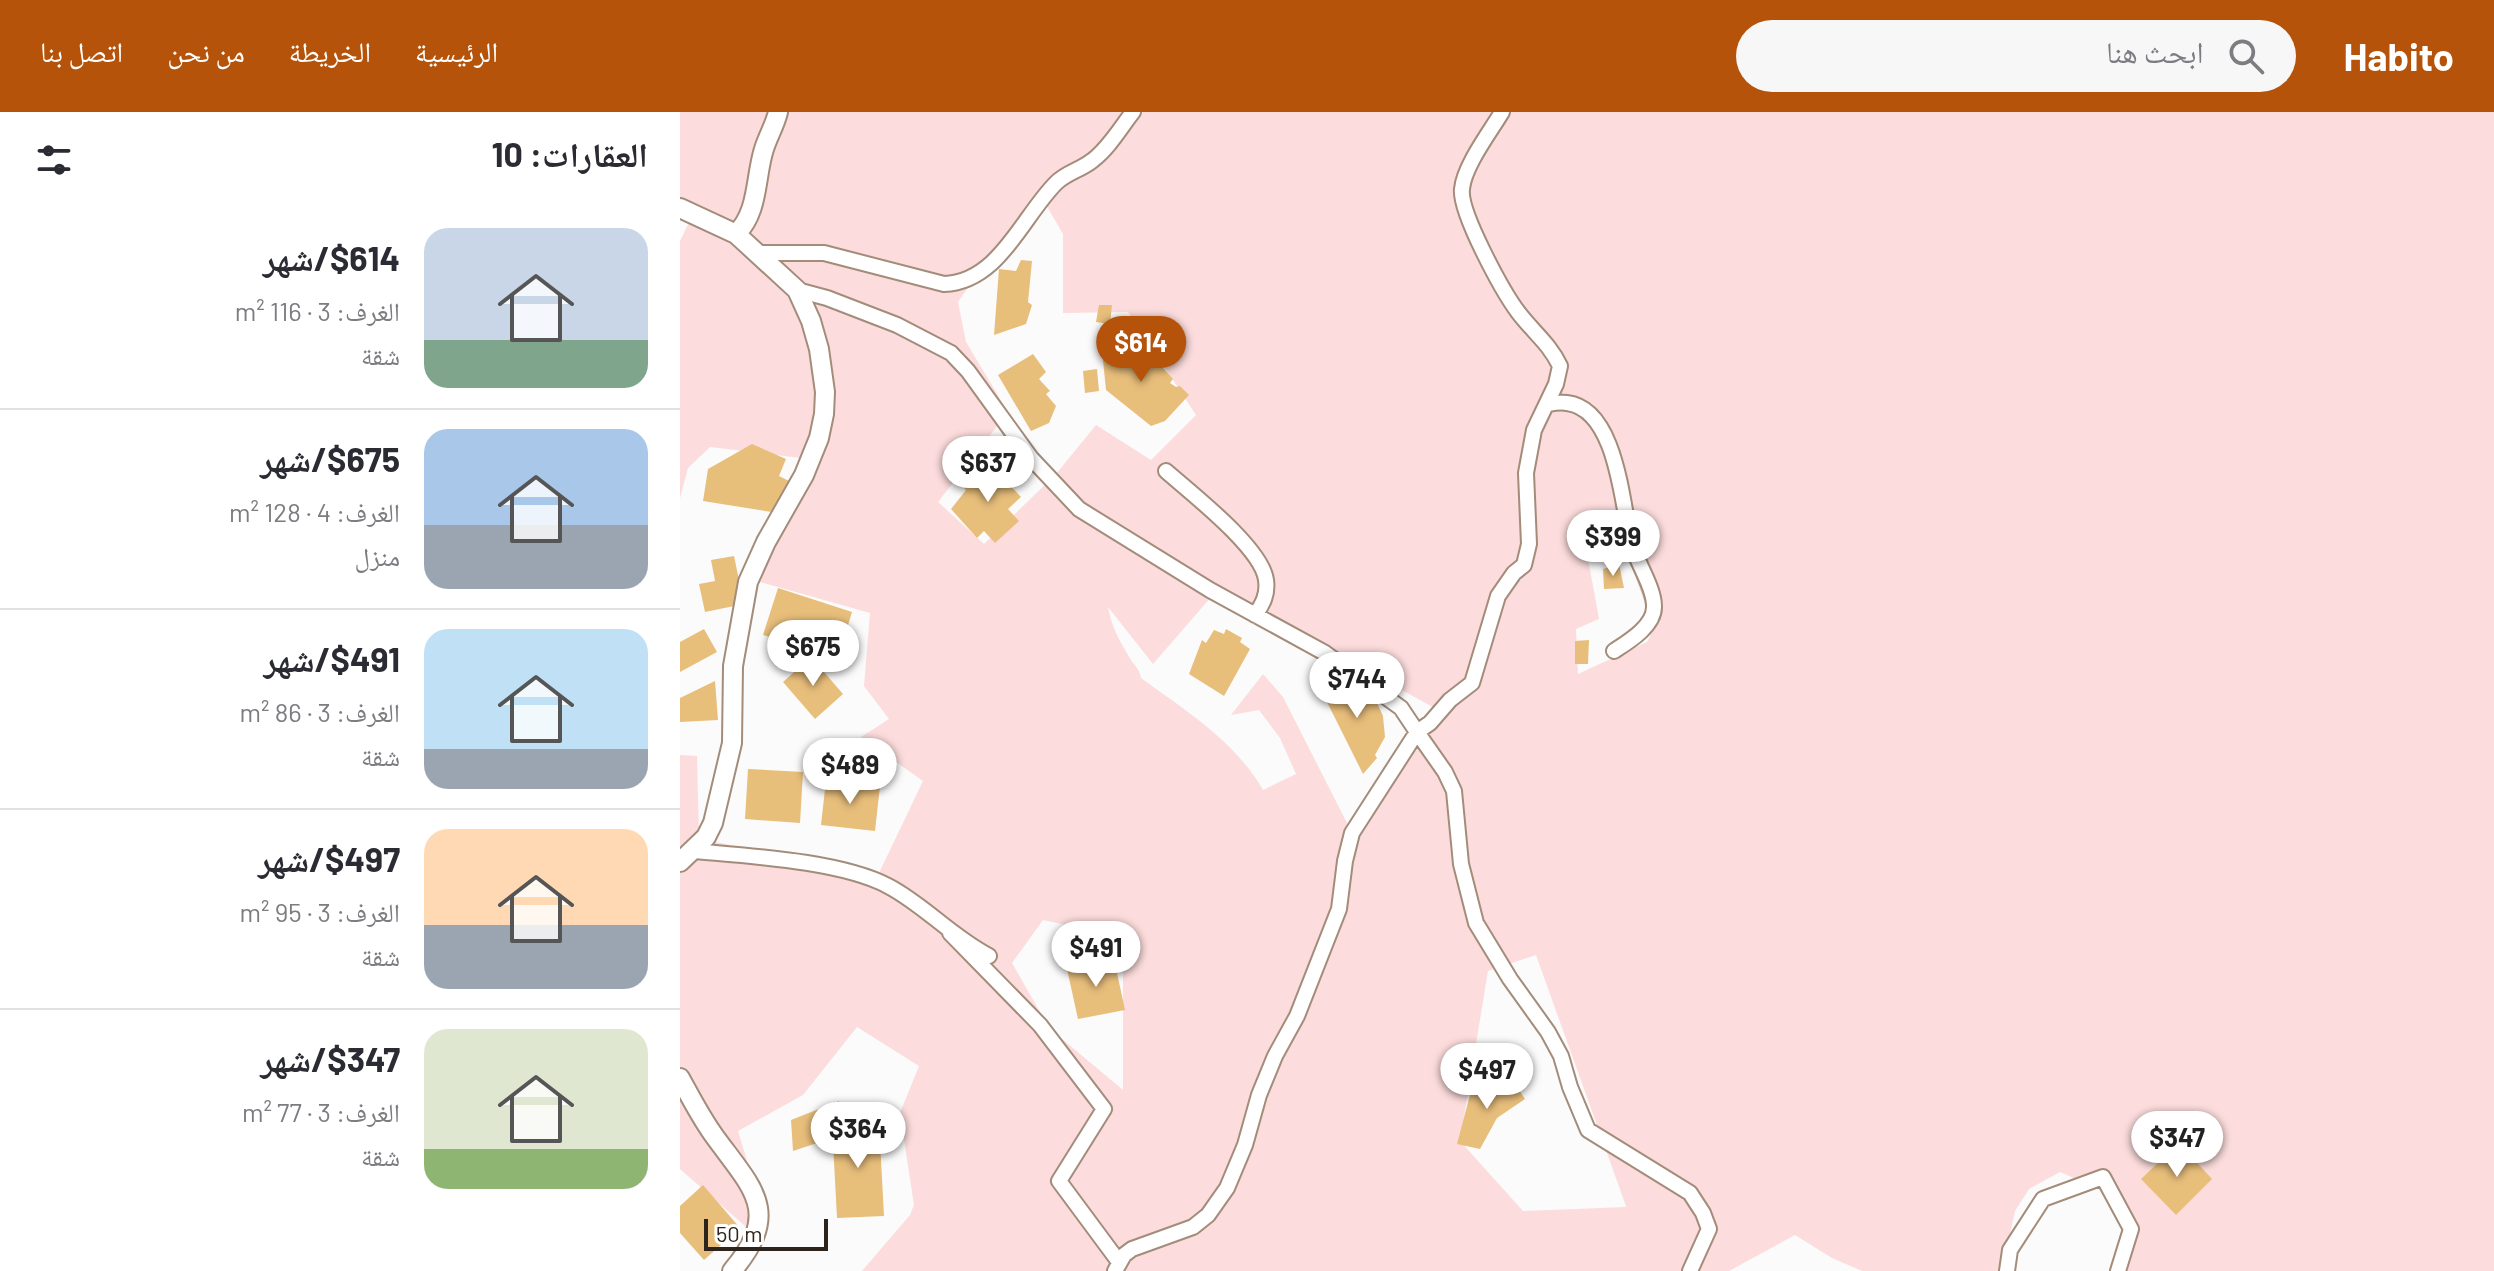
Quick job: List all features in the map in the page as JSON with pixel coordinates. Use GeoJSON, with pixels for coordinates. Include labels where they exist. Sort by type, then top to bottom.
{"type":"FeatureCollection","features":[{"type":"Feature","properties":{"kind":"street"},"geometry":{"type":"LineString","coordinates":[[736,234],[750,214],[764,149],[778,112]]}},
{"type":"Feature","properties":{"kind":"street"},"geometry":{"type":"LineString","coordinates":[[759,253],[824,253],[944,284],[961,283],[992,264],[1047,192],[1065,175],[1095,159],[1133,112]]}},
{"type":"Feature","properties":{"kind":"street"},"geometry":{"type":"LineString","coordinates":[[950,933],[1040,1025],[1104,1109],[1059,1181],[1117,1267],[1132,1249],[1193,1227],[1208,1215],[1227,1188],[1245,1145],[1259,1095],[1275,1056],[1297,1016],[1339,909],[1352,833],[1417,732],[1472,683],[1498,596],[1514,573],[1524,565],[1529,544],[1526,473],[1534,430],[1548,404],[1560,366],[1544,339],[1517,312],[1467,221],[1461,190],[1464,178],[1502,112]]}},
{"type":"Feature","properties":{"kind":"street"},"geometry":{"type":"LineString","coordinates":[[680,208],[736,234],[797,290],[819,349],[825,392],[819,438],[804,475],[766,542],[748,582],[733,666],[732,743],[713,823],[706,837],[687,857]]}},
{"type":"Feature","properties":{"kind":"street"},"geometry":{"type":"LineString","coordinates":[[797,290],[897,325],[951,353],[968,371],[1031,458],[1079,509],[1210,590],[1325,653],[1401,708],[1445,772],[1454,791],[1461,864],[1476,923],[1561,1056],[1588,1130],[1682,1187],[1690,1193],[1703,1213],[1709,1229],[1690,1271]]}},
{"type":"Feature","properties":{"kind":"street"},"geometry":{"type":"LineString","coordinates":[[1548,404],[1569,403],[1588,413],[1602,432],[1621,478],[1632,542],[1655,607],[1649,623],[1614,651]]}},
{"type":"Feature","properties":{"kind":"street"},"geometry":{"type":"LineString","coordinates":[[1166,471],[1235,533],[1262,567],[1266,591],[1255,615]]}},
{"type":"Feature","properties":{"kind":"street"},"geometry":{"type":"LineString","coordinates":[[687,857],[770,858],[858,874],[888,885],[950,933],[989,956]]}},
{"type":"Feature","properties":{"kind":"street"},"geometry":{"type":"LineString","coordinates":[[680,1078],[703,1120],[755,1192],[759,1209],[758,1230],[747,1253],[732,1271]]}},
{"type":"Feature","properties":{"kind":"street"},"geometry":{"type":"LineString","coordinates":[[2007,1271],[2010,1250],[2043,1199],[2103,1177],[2131,1229],[2118,1271]]}},
{"type":"Feature","properties":{"kind":"shaded area"},"geometry":{"type":"Polygon","coordinates":[[[680,112],[2494,112],[2494,1271],[2119,1271],[2123,1242],[2118,1197],[2060,1172],[2029,1189],[2015,1211],[2002,1271],[1862,1271],[1832,1258],[1795,1235],[1729,1271],[862,1271],[910,1215],[914,1205],[900,1113],[919,1066],[857,1027],[803,1095],[738,1131],[764,1216],[745,1226],[680,1169],[680,755],[697,756],[699,839],[879,873],[923,781],[861,737],[889,719],[864,686],[870,613],[760,582],[809,459],[710,447],[688,468],[680,498],[680,241],[697,206],[680,198],[680,112]],[[1045,203],[983,266],[958,302],[966,342],[1008,412],[938,502],[984,544],[1056,474],[1096,425],[1151,460],[1196,415],[1128,312],[1063,313],[1063,234],[1045,203]],[[1620,535],[1587,553],[1599,619],[1576,629],[1578,674],[1647,642],[1654,628],[1620,535]],[[1219,588],[1153,664],[1108,607],[1116,632],[1141,678],[1224,742],[1252,772],[1263,790],[1296,774],[1280,738],[1259,710],[1231,715],[1263,674],[1283,697],[1348,825],[1363,813],[1438,710],[1219,588]],[[1043,920],[1012,963],[1049,1028],[1123,1090],[1123,937],[1043,920]],[[1536,955],[1488,971],[1460,1141],[1523,1211],[1626,1207],[1536,955]]]}},
{"type":"Feature","properties":{"kind":"building"},"geometry":{"type":"Polygon","coordinates":[[[1021,260],[1032,261],[1028,302],[1032,305],[1026,324],[994,335],[999,269],[1016,271],[1021,260]]]}},
{"type":"Feature","properties":{"kind":"building"},"geometry":{"type":"Polygon","coordinates":[[[1099,305],[1112,305],[1110,324],[1096,322],[1099,305]]]}},
{"type":"Feature","properties":{"kind":"building"},"geometry":{"type":"Polygon","coordinates":[[[1121,338],[1131,344],[1129,347],[1136,354],[1138,352],[1159,363],[1173,379],[1170,383],[1180,386],[1189,395],[1165,421],[1151,426],[1106,390],[1103,360],[1121,338]]]}},
{"type":"Feature","properties":{"kind":"building"},"geometry":{"type":"Polygon","coordinates":[[[1033,354],[1046,372],[1039,379],[1050,391],[1046,394],[1056,406],[1049,423],[1031,431],[998,375],[1033,354]]]}},
{"type":"Feature","properties":{"kind":"building"},"geometry":{"type":"Polygon","coordinates":[[[1097,369],[1099,391],[1085,393],[1083,371],[1097,369]]]}},
{"type":"Feature","properties":{"kind":"building"},"geometry":{"type":"Polygon","coordinates":[[[752,444],[786,459],[779,476],[791,482],[778,513],[703,501],[708,469],[752,444]]]}},
{"type":"Feature","properties":{"kind":"building"},"geometry":{"type":"Polygon","coordinates":[[[989,463],[1021,497],[1008,509],[1019,521],[995,543],[984,531],[977,538],[951,509],[966,490],[964,488],[976,478],[976,471],[989,463]]]}},
{"type":"Feature","properties":{"kind":"building"},"geometry":{"type":"Polygon","coordinates":[[[734,556],[744,604],[705,612],[699,584],[715,581],[711,560],[734,556]]]}},
{"type":"Feature","properties":{"kind":"building"},"geometry":{"type":"Polygon","coordinates":[[[1619,564],[1624,588],[1604,589],[1603,569],[1619,564]]]}},
{"type":"Feature","properties":{"kind":"building"},"geometry":{"type":"Polygon","coordinates":[[[778,588],[852,612],[838,658],[763,635],[778,588]]]}},
{"type":"Feature","properties":{"kind":"building"},"geometry":{"type":"Polygon","coordinates":[[[704,629],[717,652],[680,672],[680,642],[704,629]]]}},
{"type":"Feature","properties":{"kind":"building"},"geometry":{"type":"Polygon","coordinates":[[[1226,629],[1242,638],[1240,642],[1250,649],[1224,696],[1189,674],[1202,640],[1206,643],[1214,630],[1224,634],[1226,629]]]}},
{"type":"Feature","properties":{"kind":"building"},"geometry":{"type":"Polygon","coordinates":[[[1589,640],[1588,664],[1575,664],[1575,641],[1589,640]]]}},
{"type":"Feature","properties":{"kind":"building"},"geometry":{"type":"Polygon","coordinates":[[[811,657],[843,694],[815,719],[783,682],[811,657]]]}},
{"type":"Feature","properties":{"kind":"building"},"geometry":{"type":"Polygon","coordinates":[[[1339,677],[1349,684],[1354,680],[1364,692],[1373,694],[1383,716],[1385,737],[1375,755],[1377,758],[1363,774],[1324,696],[1331,683],[1339,677]]]}},
{"type":"Feature","properties":{"kind":"building"},"geometry":{"type":"Polygon","coordinates":[[[715,681],[718,720],[680,722],[680,698],[715,681]]]}},
{"type":"Feature","properties":{"kind":"building"},"geometry":{"type":"Polygon","coordinates":[[[748,769],[803,772],[800,823],[745,819],[748,769]]]}},
{"type":"Feature","properties":{"kind":"building"},"geometry":{"type":"Polygon","coordinates":[[[826,780],[880,786],[875,831],[821,825],[826,780]]]}},
{"type":"Feature","properties":{"kind":"building"},"geometry":{"type":"Polygon","coordinates":[[[1114,959],[1125,1010],[1078,1019],[1067,969],[1114,959]]]}},
{"type":"Feature","properties":{"kind":"building"},"geometry":{"type":"Polygon","coordinates":[[[1511,1078],[1525,1099],[1497,1118],[1480,1149],[1457,1144],[1471,1091],[1511,1078]]]}},
{"type":"Feature","properties":{"kind":"building"},"geometry":{"type":"Polygon","coordinates":[[[839,1101],[837,1116],[828,1118],[823,1141],[793,1151],[791,1120],[839,1101]]]}},
{"type":"Feature","properties":{"kind":"building"},"geometry":{"type":"Polygon","coordinates":[[[879,1122],[884,1216],[837,1218],[832,1124],[879,1122]]]}},
{"type":"Feature","properties":{"kind":"building"},"geometry":{"type":"Polygon","coordinates":[[[2179,1143],[2212,1179],[2176,1215],[2141,1179],[2179,1143]]]}},
{"type":"Feature","properties":{"kind":"building"},"geometry":{"type":"Polygon","coordinates":[[[703,1185],[740,1228],[704,1260],[680,1233],[680,1206],[703,1185]]]}}]}
